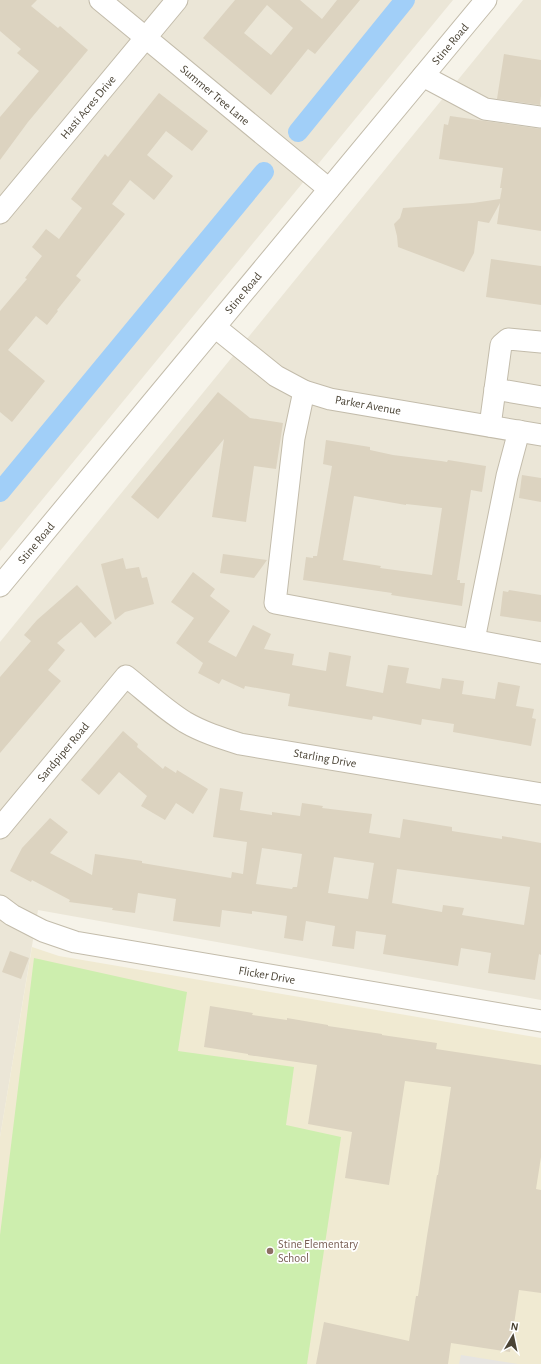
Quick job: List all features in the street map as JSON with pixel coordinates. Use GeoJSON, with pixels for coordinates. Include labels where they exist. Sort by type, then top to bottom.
{"type":"FeatureCollection","features":[{"type":"Feature","properties":{"kind":"street","name":"Summer Tree Lane"},"geometry":{"type":"LineString","coordinates":[[100,0],[329,189]]}},
{"type":"Feature","properties":{"kind":"street","name":"Hasti Acres Drive"},"geometry":{"type":"LineString","coordinates":[[0,213],[177,0]]}},
{"type":"Feature","properties":{"kind":"street","name":"Stine Road"},"geometry":{"type":"LineString","coordinates":[[0,586],[486,0]]}},
{"type":"Feature","properties":{"kind":"street"},"geometry":{"type":"LineString","coordinates":[[423,76],[485,109],[541,117]]}},
{"type":"Feature","properties":{"kind":"street","name":"Parker Avenue"},"geometry":{"type":"LineString","coordinates":[[215,327],[276,376],[304,391],[330,399],[541,434]]}},
{"type":"Feature","properties":{"kind":"street"},"geometry":{"type":"LineString","coordinates":[[490,426],[501,345],[508,338],[541,342]]}},
{"type":"Feature","properties":{"kind":"street"},"geometry":{"type":"LineString","coordinates":[[495,389],[541,397]]}},
{"type":"Feature","properties":{"kind":"street"},"geometry":{"type":"LineString","coordinates":[[304,391],[294,438],[275,603],[541,653]]}},
{"type":"Feature","properties":{"kind":"street"},"geometry":{"type":"LineString","coordinates":[[474,640],[507,476],[519,431]]}},
{"type":"Feature","properties":{"kind":"street","name":"Starling Drive"},"geometry":{"type":"LineString","coordinates":[[126,676],[160,704],[186,722],[214,735],[240,744],[541,794]]}},
{"type":"Feature","properties":{"kind":"street","name":"Sandpiper Road"},"geometry":{"type":"LineString","coordinates":[[0,828],[126,676]]}},
{"type":"Feature","properties":{"kind":"street","name":"Flicker Drive"},"geometry":{"type":"LineString","coordinates":[[0,906],[12,915],[42,931],[75,942],[541,1021]]}},
{"type":"Feature","properties":{"kind":"shaded area"},"geometry":{"type":"Polygon","coordinates":[[[0,0],[453,0],[0,551],[0,0]]]}},
{"type":"Feature","properties":{"kind":"shaded area"},"geometry":{"type":"Polygon","coordinates":[[[523,0],[541,0],[541,1000],[38,910],[0,1137],[0,642],[523,0]]]}},
{"type":"Feature","properties":{"kind":"shaded area","name":"Stine Elementary School"},"geometry":{"type":"Polygon","coordinates":[[[32,947],[59,956],[541,1038],[541,1364],[0,1364],[0,1137],[32,947]]]}},
{"type":"Feature","properties":{"kind":"shaded area"},"geometry":{"type":"Polygon","coordinates":[[[461,1355],[518,1364],[459,1364],[461,1355]]]}},
{"type":"Feature","properties":{"kind":"green space"},"geometry":{"type":"Polygon","coordinates":[[[34,958],[187,992],[178,1051],[294,1067],[286,1125],[341,1137],[307,1364],[0,1364],[0,1235],[34,958]]]}},
{"type":"Feature","properties":{"kind":"building"},"geometry":{"type":"Polygon","coordinates":[[[0,0],[37,0],[31,6],[58,28],[60,26],[88,50],[28,122],[0,160],[0,117],[39,71],[17,53],[21,49],[0,31],[0,0]]]}},
{"type":"Feature","properties":{"kind":"building"},"geometry":{"type":"Polygon","coordinates":[[[235,0],[300,0],[322,19],[337,0],[360,0],[315,54],[308,49],[271,95],[203,38],[235,0]],[[267,5],[244,33],[271,55],[293,28],[267,5]]]}},
{"type":"Feature","properties":{"kind":"building"},"geometry":{"type":"Polygon","coordinates":[[[504,54],[541,60],[540,105],[497,99],[504,54]]]}},
{"type":"Feature","properties":{"kind":"building"},"geometry":{"type":"Polygon","coordinates":[[[159,93],[208,131],[192,151],[166,131],[147,155],[173,176],[154,200],[130,180],[112,204],[125,214],[76,276],[81,280],[47,325],[36,316],[8,350],[45,381],[12,422],[0,412],[0,311],[27,279],[25,278],[42,256],[32,247],[46,229],[59,239],[82,208],[71,199],[105,154],[108,157],[159,93]]]}},
{"type":"Feature","properties":{"kind":"building"},"geometry":{"type":"Polygon","coordinates":[[[450,116],[541,129],[541,231],[497,224],[500,203],[489,223],[478,221],[474,253],[464,272],[398,247],[394,224],[400,218],[403,208],[473,203],[500,199],[503,168],[439,159],[444,124],[448,125],[450,116]]]}},
{"type":"Feature","properties":{"kind":"building"},"geometry":{"type":"Polygon","coordinates":[[[491,259],[541,266],[541,305],[486,297],[491,259]]]}},
{"type":"Feature","properties":{"kind":"building"},"geometry":{"type":"Polygon","coordinates":[[[218,392],[250,418],[283,423],[276,469],[254,466],[246,522],[212,517],[224,439],[158,519],[131,497],[218,392]]]}},
{"type":"Feature","properties":{"kind":"building"},"geometry":{"type":"Polygon","coordinates":[[[326,440],[370,447],[370,450],[393,455],[447,462],[448,460],[486,466],[482,492],[471,490],[457,580],[460,580],[460,583],[465,583],[462,606],[391,595],[392,593],[303,580],[306,557],[313,558],[313,556],[317,556],[332,466],[323,464],[326,440]],[[354,496],[343,560],[381,566],[380,568],[432,575],[442,508],[406,505],[354,496]]]}},
{"type":"Feature","properties":{"kind":"building"},"geometry":{"type":"Polygon","coordinates":[[[522,475],[541,478],[541,502],[519,498],[522,475]]]}},
{"type":"Feature","properties":{"kind":"building"},"geometry":{"type":"Polygon","coordinates":[[[223,554],[267,560],[254,578],[220,573],[223,554]]]}},
{"type":"Feature","properties":{"kind":"building"},"geometry":{"type":"Polygon","coordinates":[[[123,558],[126,569],[139,567],[142,578],[147,577],[154,604],[125,612],[115,620],[101,564],[123,558]]]}},
{"type":"Feature","properties":{"kind":"building"},"geometry":{"type":"Polygon","coordinates":[[[193,572],[215,589],[210,596],[230,611],[208,642],[236,657],[253,625],[271,634],[264,649],[294,654],[292,665],[326,671],[329,652],[351,656],[346,686],[383,693],[388,665],[409,668],[406,683],[440,689],[442,678],[464,681],[462,694],[495,699],[498,682],[520,686],[516,706],[534,709],[532,718],[536,719],[531,746],[453,732],[454,724],[422,719],[421,725],[373,716],[372,720],[288,706],[290,694],[245,686],[244,689],[222,679],[219,684],[198,673],[203,663],[176,643],[194,618],[171,602],[193,572]]]}},
{"type":"Feature","properties":{"kind":"building"},"geometry":{"type":"Polygon","coordinates":[[[77,585],[112,623],[95,638],[81,622],[57,643],[65,650],[48,670],[61,681],[0,753],[0,677],[31,641],[24,635],[37,620],[77,585]]]}},
{"type":"Feature","properties":{"kind":"building"},"geometry":{"type":"Polygon","coordinates":[[[509,590],[541,595],[541,622],[500,616],[503,591],[508,592],[509,590]]]}},
{"type":"Feature","properties":{"kind":"building"},"geometry":{"type":"Polygon","coordinates":[[[123,731],[138,744],[137,747],[163,769],[165,766],[176,773],[177,770],[208,789],[193,814],[176,803],[165,820],[141,806],[147,796],[119,772],[99,795],[81,780],[123,731]]]}},
{"type":"Feature","properties":{"kind":"building"},"geometry":{"type":"Polygon","coordinates":[[[220,788],[243,792],[240,810],[272,815],[272,812],[300,816],[302,803],[323,806],[322,808],[372,814],[369,833],[400,838],[403,819],[452,827],[452,831],[502,839],[502,836],[541,843],[541,955],[539,954],[535,980],[488,973],[491,953],[461,948],[458,966],[383,954],[386,935],[356,931],[354,949],[332,946],[335,926],[306,921],[303,941],[284,938],[287,916],[252,911],[252,914],[222,910],[220,927],[173,921],[176,899],[138,893],[135,913],[112,910],[113,908],[69,902],[70,900],[32,880],[31,882],[10,871],[22,848],[50,818],[68,832],[50,853],[92,875],[95,854],[142,861],[142,863],[231,878],[232,872],[243,874],[247,842],[213,837],[220,788]],[[262,848],[256,884],[292,889],[293,887],[297,887],[302,854],[262,848]],[[334,857],[328,893],[368,899],[374,863],[334,857]],[[397,869],[392,903],[442,912],[443,905],[464,908],[462,915],[524,925],[530,887],[397,869]]]}},
{"type":"Feature","properties":{"kind":"building"},"geometry":{"type":"Polygon","coordinates":[[[10,951],[29,958],[21,979],[2,972],[10,951]]]}},
{"type":"Feature","properties":{"kind":"building"},"geometry":{"type":"Polygon","coordinates":[[[210,1006],[253,1013],[252,1015],[287,1020],[287,1018],[437,1043],[436,1049],[541,1065],[541,1157],[536,1189],[541,1190],[541,1293],[519,1290],[510,1352],[451,1343],[448,1364],[316,1364],[324,1322],[409,1341],[416,1296],[418,1296],[451,1087],[405,1081],[389,1185],[345,1178],[352,1132],[308,1124],[317,1065],[204,1047],[210,1006]]]}},
{"type":"Feature","properties":{"kind":"waterway"},"geometry":{"type":"LineString","coordinates":[[298,132],[405,0]]}},
{"type":"Feature","properties":{"kind":"waterway"},"geometry":{"type":"LineString","coordinates":[[0,492],[264,172]]}},
{"type":"Feature","properties":{"kind":"place","name":"Stine Elementary School"},"geometry":{"type":"Point","coordinates":[270,1251]}}]}
